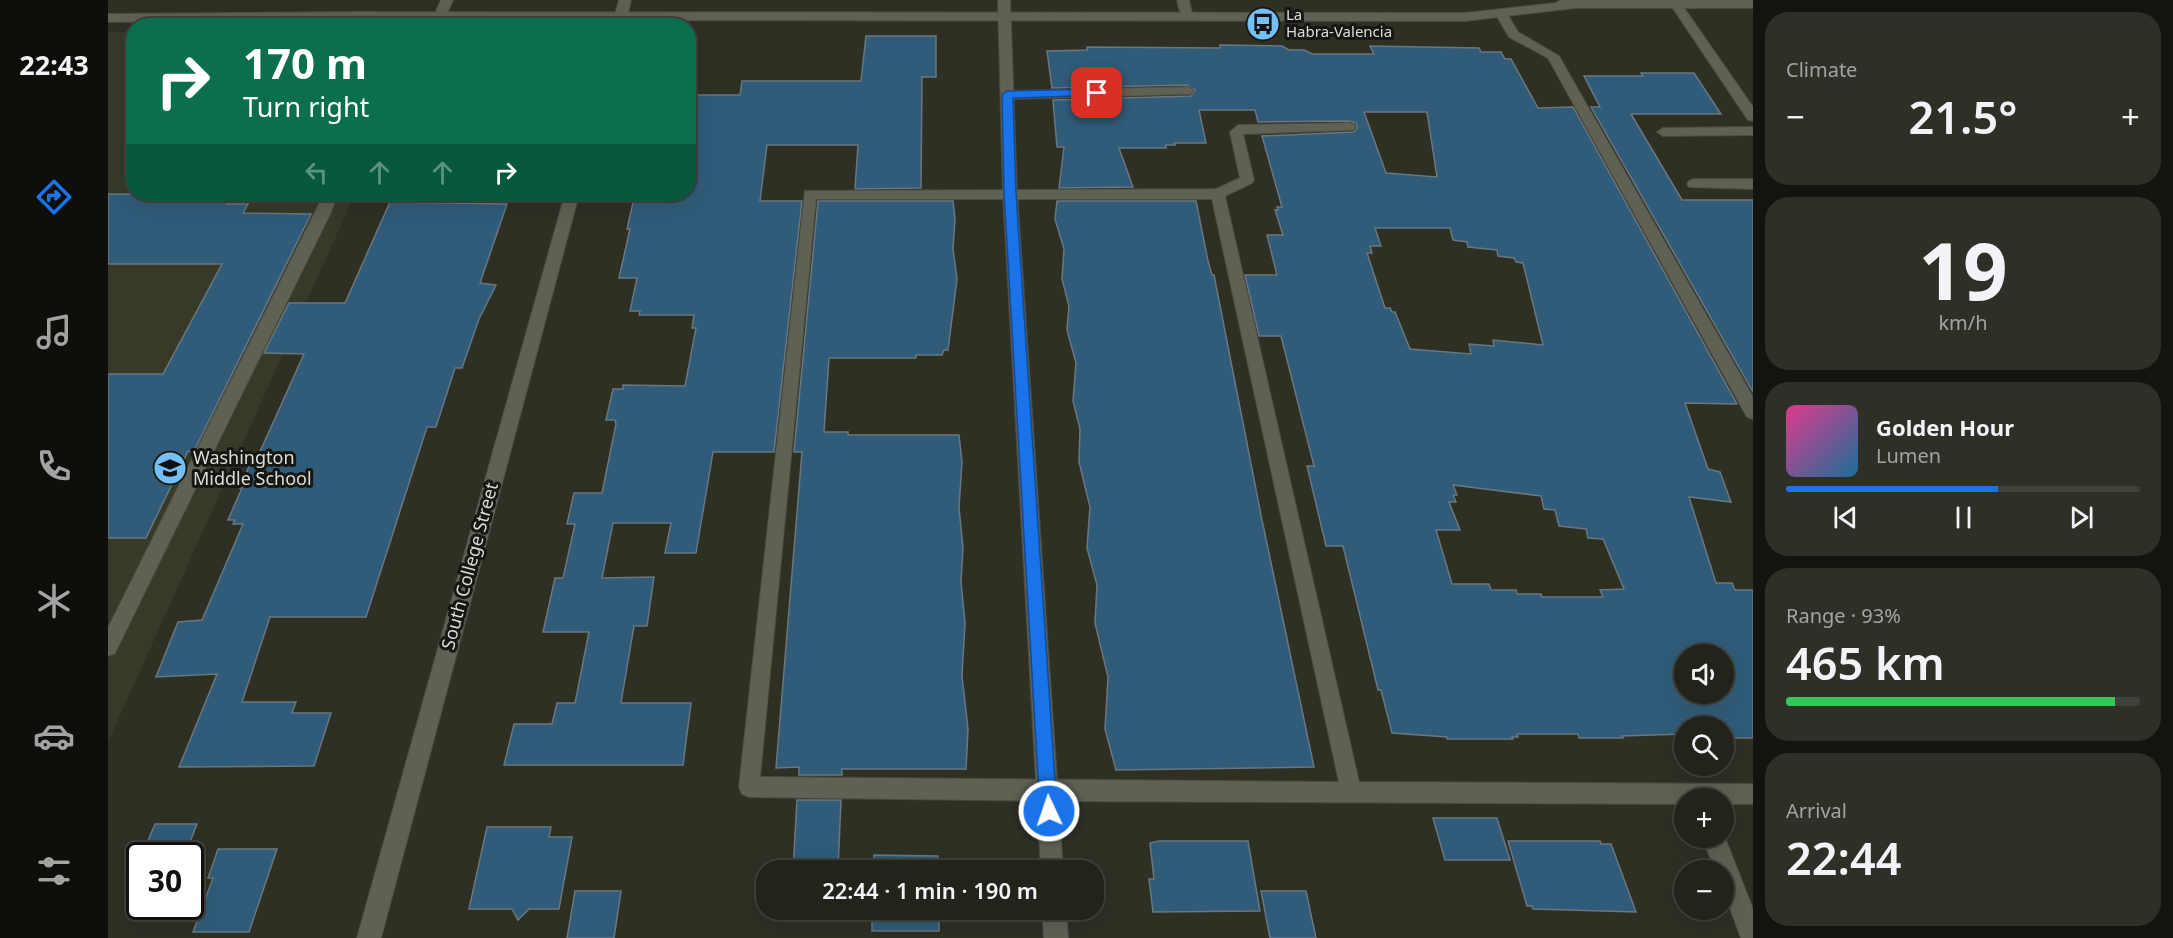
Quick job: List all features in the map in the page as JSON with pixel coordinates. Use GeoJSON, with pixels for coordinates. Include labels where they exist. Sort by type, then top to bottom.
{"type":"FeatureCollection","features":[{"type":"Feature","properties":{"kind":"main road"},"geometry":{"type":"LineString","coordinates":[[441,16],[447,0]]}},
{"type":"Feature","properties":{"kind":"main road"},"geometry":{"type":"LineString","coordinates":[[620,18],[625,0]]}},
{"type":"Feature","properties":{"kind":"main road"},"geometry":{"type":"LineString","coordinates":[[1183,0],[1187,17]]}},
{"type":"Feature","properties":{"kind":"main road"},"geometry":{"type":"LineString","coordinates":[[1527,0],[1753,4]]}},
{"type":"Feature","properties":{"kind":"main road"},"geometry":{"type":"LineString","coordinates":[[683,18],[1005,8],[1187,17],[1465,17],[1570,2]]}},
{"type":"Feature","properties":{"kind":"main road"},"geometry":{"type":"LineString","coordinates":[[1005,8],[1010,193],[1051,860]]}},
{"type":"Feature","properties":{"kind":"main road"},"geometry":{"type":"LineString","coordinates":[[418,18],[441,16],[530,18]]}},
{"type":"Feature","properties":{"kind":"main road"},"geometry":{"type":"LineString","coordinates":[[108,18],[126,18]]}},
{"type":"Feature","properties":{"kind":"main road","name":"South College Street"},"geometry":{"type":"LineString","coordinates":[[369,938],[570,201]]}},
{"type":"Feature","properties":{"kind":"main road"},"geometry":{"type":"LineString","coordinates":[[1717,848],[1753,938]]}},
{"type":"Feature","properties":{"kind":"main road"},"geometry":{"type":"LineString","coordinates":[[1055,920],[1056,938]]}},
{"type":"Feature","properties":{"kind":"lane"},"geometry":{"type":"LineString","coordinates":[[1676,4],[1753,117]]}},
{"type":"Feature","properties":{"kind":"lane"},"geometry":{"type":"LineString","coordinates":[[1502,13],[1513,34],[1553,56],[1753,412]]}},
{"type":"Feature","properties":{"kind":"lane"},"geometry":{"type":"LineString","coordinates":[[1007,95],[1187,91]]}},
{"type":"Feature","properties":{"kind":"lane"},"geometry":{"type":"LineString","coordinates":[[1349,127],[1243,128],[1236,132],[1247,180],[1218,194],[810,194],[749,787],[1048,791],[1753,794]]}},
{"type":"Feature","properties":{"kind":"lane"},"geometry":{"type":"LineString","coordinates":[[1663,132],[1753,131]]}},
{"type":"Feature","properties":{"kind":"lane"},"geometry":{"type":"LineString","coordinates":[[1694,184],[1753,184]]}},
{"type":"Feature","properties":{"kind":"lane"},"geometry":{"type":"LineString","coordinates":[[1218,194],[1351,792]]}},
{"type":"Feature","properties":{"kind":"lane"},"geometry":{"type":"LineString","coordinates":[[108,647],[328,201]]}},
{"type":"Feature","properties":{"kind":"shaded area","name":"Washington Middle School"},"geometry":{"type":"Polygon","coordinates":[[[108,32],[126,32],[126,201],[352,201],[108,742],[108,32]]]}},
{"type":"Feature","properties":{"kind":"building"},"geometry":{"type":"Polygon","coordinates":[[[866,36],[936,36],[936,77],[922,77],[921,188],[855,189],[858,145],[767,145],[760,201],[802,201],[774,452],[713,452],[696,553],[665,553],[671,523],[613,523],[602,578],[654,577],[647,626],[634,626],[621,703],[691,703],[683,765],[504,765],[514,724],[552,724],[557,703],[575,703],[589,632],[543,632],[555,578],[563,578],[575,524],[567,524],[574,493],[602,493],[616,424],[615,420],[606,420],[613,389],[623,389],[623,385],[685,386],[696,328],[692,328],[694,315],[639,315],[640,311],[630,311],[637,278],[619,278],[630,229],[627,229],[633,201],[696,201],[696,95],[740,95],[742,81],[861,81],[866,36]]]}},
{"type":"Feature","properties":{"kind":"building"},"geometry":{"type":"Polygon","coordinates":[[[1282,46],[1289,50],[1304,50],[1312,54],[1374,54],[1370,46],[1479,48],[1481,52],[1501,52],[1505,59],[1511,59],[1538,108],[1573,107],[1737,404],[1685,403],[1708,469],[1720,472],[1731,502],[1689,497],[1716,583],[1732,583],[1735,590],[1753,590],[1753,738],[1734,738],[1734,716],[1674,716],[1674,734],[1622,736],[1623,738],[1579,738],[1578,734],[1517,734],[1518,737],[1512,737],[1513,739],[1447,739],[1447,737],[1392,733],[1381,690],[1378,690],[1343,546],[1326,546],[1307,466],[1314,466],[1281,336],[1259,336],[1245,275],[1277,275],[1267,235],[1283,235],[1275,210],[1278,210],[1277,207],[1282,207],[1262,136],[1354,132],[1357,128],[1356,123],[1349,121],[1258,122],[1255,110],[1199,110],[1206,143],[1174,143],[1175,145],[1166,145],[1166,148],[1119,148],[1133,187],[1059,188],[1064,147],[1057,147],[1053,100],[1191,96],[1195,90],[1187,85],[1052,88],[1047,51],[1087,50],[1087,47],[1282,46]],[[1364,112],[1386,173],[1437,177],[1427,112],[1364,112]],[[1375,228],[1381,246],[1370,246],[1372,253],[1367,253],[1385,308],[1390,308],[1392,312],[1395,312],[1410,349],[1471,354],[1469,344],[1494,346],[1493,340],[1543,345],[1523,263],[1516,262],[1514,258],[1498,256],[1497,250],[1468,247],[1467,242],[1453,240],[1450,228],[1375,228]],[[1453,485],[1457,495],[1453,495],[1456,502],[1449,502],[1460,530],[1436,530],[1452,584],[1489,584],[1491,590],[1516,590],[1517,594],[1541,594],[1542,597],[1603,597],[1600,590],[1624,589],[1603,539],[1588,538],[1586,529],[1559,526],[1555,510],[1544,509],[1541,496],[1453,485]]]}},
{"type":"Feature","properties":{"kind":"building"},"geometry":{"type":"Polygon","coordinates":[[[1641,73],[1694,73],[1721,114],[1631,114],[1682,200],[1753,200],[1753,392],[1591,107],[1600,107],[1584,76],[1643,76],[1641,73]]]}},
{"type":"Feature","properties":{"kind":"building"},"geometry":{"type":"Polygon","coordinates":[[[108,194],[126,194],[126,201],[229,201],[227,204],[248,204],[243,213],[311,214],[193,453],[188,451],[146,538],[108,538],[108,374],[163,374],[222,264],[108,264],[108,194]]]}},
{"type":"Feature","properties":{"kind":"building"},"geometry":{"type":"Polygon","coordinates":[[[818,201],[953,201],[955,219],[953,249],[957,279],[948,350],[944,350],[942,355],[916,355],[916,358],[829,358],[824,432],[848,432],[848,435],[959,435],[962,462],[959,508],[963,548],[961,582],[965,623],[962,676],[968,729],[966,769],[842,769],[842,775],[799,775],[799,767],[776,768],[802,452],[794,452],[818,201]]]}},
{"type":"Feature","properties":{"kind":"building"},"geometry":{"type":"Polygon","coordinates":[[[1057,201],[1196,201],[1208,261],[1212,275],[1214,275],[1314,767],[1116,770],[1105,729],[1108,677],[1095,623],[1097,585],[1087,548],[1090,507],[1079,462],[1080,429],[1073,401],[1076,363],[1067,330],[1069,306],[1062,279],[1064,249],[1055,219],[1057,201]]]}},
{"type":"Feature","properties":{"kind":"building"},"geometry":{"type":"Polygon","coordinates":[[[390,202],[507,204],[480,283],[496,285],[479,319],[462,368],[455,368],[436,427],[427,427],[366,617],[270,617],[242,702],[296,702],[292,713],[331,713],[314,766],[179,767],[217,674],[156,677],[178,622],[202,620],[243,524],[233,524],[235,520],[228,520],[242,488],[240,488],[253,457],[258,456],[304,354],[264,353],[289,303],[345,303],[390,202]]]}},
{"type":"Feature","properties":{"kind":"building"},"geometry":{"type":"Polygon","coordinates":[[[797,800],[841,800],[838,860],[794,860],[797,800]]]}},
{"type":"Feature","properties":{"kind":"building"},"geometry":{"type":"Polygon","coordinates":[[[1433,818],[1497,818],[1510,860],[1445,860],[1433,818]]]}},
{"type":"Feature","properties":{"kind":"building"},"geometry":{"type":"Polygon","coordinates":[[[155,824],[197,824],[190,842],[147,842],[155,824]]]}},
{"type":"Feature","properties":{"kind":"building"},"geometry":{"type":"Polygon","coordinates":[[[487,827],[551,827],[549,837],[572,837],[559,909],[529,909],[518,920],[512,909],[469,909],[487,827]]]}},
{"type":"Feature","properties":{"kind":"building"},"geometry":{"type":"Polygon","coordinates":[[[1159,841],[1248,841],[1260,911],[1153,912],[1149,879],[1154,879],[1150,843],[1159,841]]]}},
{"type":"Feature","properties":{"kind":"building"},"geometry":{"type":"Polygon","coordinates":[[[1508,841],[1600,841],[1601,844],[1611,844],[1636,912],[1533,909],[1532,906],[1527,906],[1508,841]]]}},
{"type":"Feature","properties":{"kind":"building"},"geometry":{"type":"Polygon","coordinates":[[[218,849],[277,849],[249,932],[193,932],[197,920],[204,920],[204,902],[213,878],[208,878],[218,849]]]}},
{"type":"Feature","properties":{"kind":"building"},"geometry":{"type":"Polygon","coordinates":[[[874,855],[938,856],[938,860],[874,860],[874,855]]]}},
{"type":"Feature","properties":{"kind":"building"},"geometry":{"type":"Polygon","coordinates":[[[575,891],[621,891],[614,938],[567,938],[575,891]]]}},
{"type":"Feature","properties":{"kind":"building"},"geometry":{"type":"Polygon","coordinates":[[[1261,891],[1306,891],[1316,938],[1270,938],[1261,891]]]}},
{"type":"Feature","properties":{"kind":"building"},"geometry":{"type":"Polygon","coordinates":[[[872,920],[939,920],[939,931],[872,931],[872,920]]]}},
{"type":"Feature","properties":{"kind":"place","name":"La Habra-Valencia"},"geometry":{"type":"Point","coordinates":[1263,24]}},
{"type":"Feature","properties":{"kind":"place","name":"Washington Middle School"},"geometry":{"type":"Point","coordinates":[170,468]}},
{"type":"Feature","properties":{"kind":"route"},"geometry":{"type":"LineString","coordinates":[[1049,811],[1010,193],[1007,95],[1097,93]]}}]}
